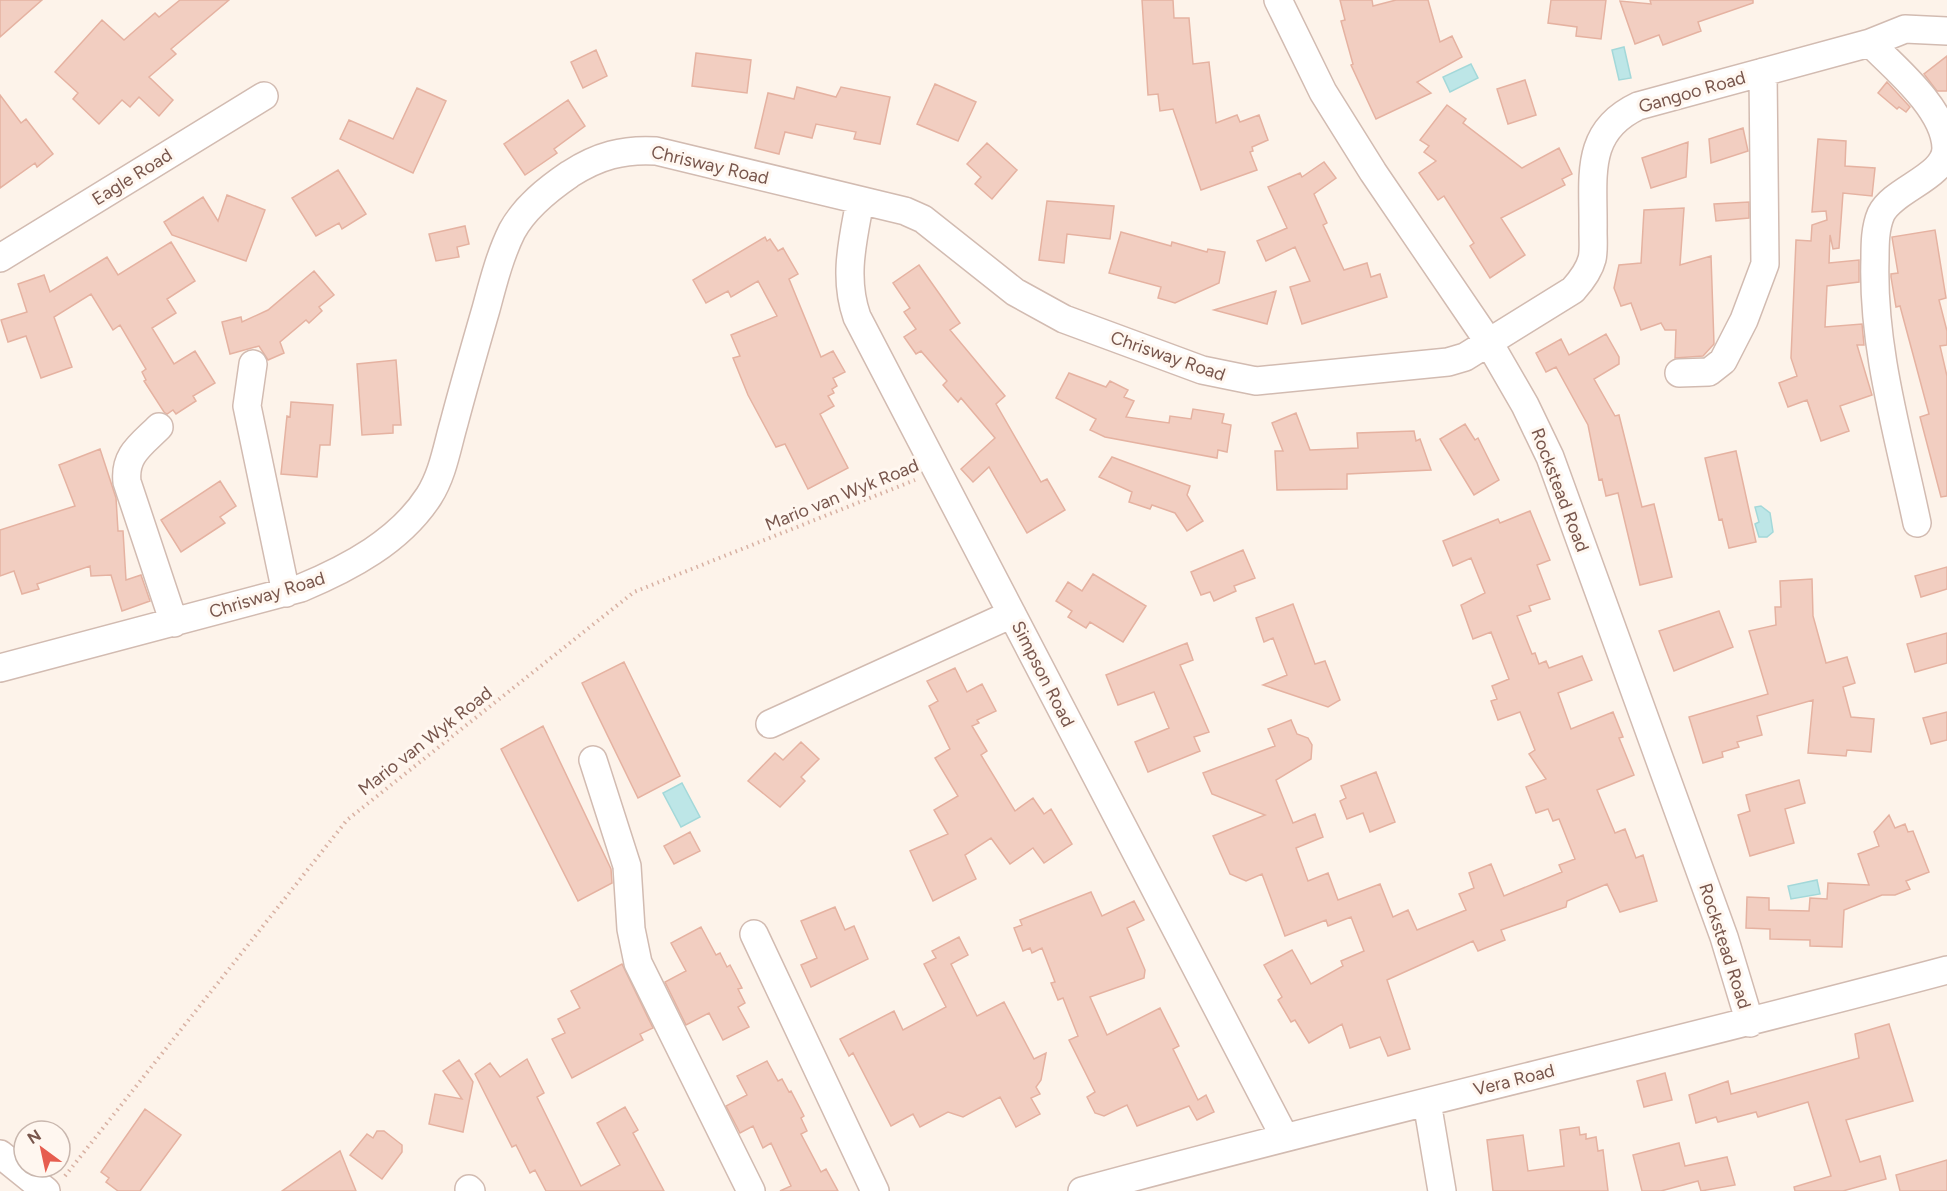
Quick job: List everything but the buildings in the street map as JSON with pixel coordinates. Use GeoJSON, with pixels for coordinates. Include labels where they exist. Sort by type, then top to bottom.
{"type":"FeatureCollection","features":[{"type":"Feature","properties":{"kind":"street","name":"Rockstead Road"},"geometry":{"type":"LineString","coordinates":[[1278,0],[1323,92],[1373,172],[1488,341],[1525,405],[1550,457],[1720,926],[1750,1023]]}},
{"type":"Feature","properties":{"kind":"street","name":"Gangoo Road"},"geometry":{"type":"LineString","coordinates":[[1488,341],[1573,290],[1584,278],[1592,258],[1597,153],[1601,136],[1622,114],[1638,106],[1882,38],[1905,29],[1947,31]]}},
{"type":"Feature","properties":{"kind":"street"},"geometry":{"type":"LineString","coordinates":[[1882,38],[1929,105],[1941,128],[1946,148],[1944,171],[1931,173],[1891,201],[1881,214],[1876,233],[1874,279],[1879,338],[1917,523]]}},
{"type":"Feature","properties":{"kind":"street"},"geometry":{"type":"LineString","coordinates":[[1679,373],[1709,372],[1723,361],[1744,320],[1765,264],[1762,72]]}},
{"type":"Feature","properties":{"kind":"street","name":"Eagle Road"},"geometry":{"type":"LineString","coordinates":[[0,258],[264,96]]}},
{"type":"Feature","properties":{"kind":"street","name":"Chrisway Road"},"geometry":{"type":"LineString","coordinates":[[0,668],[286,593],[330,576],[381,545],[403,527],[430,494],[439,477],[503,251],[527,210],[561,180],[598,158],[634,150],[656,151],[905,211],[923,219],[1015,292],[1064,319],[1202,370],[1232,378],[1256,381],[1286,380],[1448,362],[1465,357],[1488,341]]}},
{"type":"Feature","properties":{"kind":"street","name":"Simpson Road"},"geometry":{"type":"LineString","coordinates":[[860,201],[850,257],[851,301],[857,317],[1284,1136]]}},
{"type":"Feature","properties":{"kind":"street"},"geometry":{"type":"LineString","coordinates":[[253,364],[247,406],[286,593]]}},
{"type":"Feature","properties":{"kind":"street"},"geometry":{"type":"LineString","coordinates":[[159,427],[133,453],[125,468],[126,482],[174,623]]}},
{"type":"Feature","properties":{"kind":"street"},"geometry":{"type":"LineString","coordinates":[[770,724],[1012,614]]}},
{"type":"Feature","properties":{"kind":"street"},"geometry":{"type":"LineString","coordinates":[[593,760],[619,833],[627,866],[631,929],[639,963],[751,1191]]}},
{"type":"Feature","properties":{"kind":"street"},"geometry":{"type":"LineString","coordinates":[[754,934],[875,1191]]}},
{"type":"Feature","properties":{"kind":"street","name":"Vera Road"},"geometry":{"type":"LineString","coordinates":[[1082,1191],[1284,1136],[1750,1023],[1947,970]]}},
{"type":"Feature","properties":{"kind":"street"},"geometry":{"type":"LineString","coordinates":[[1427,1102],[1442,1191]]}},
{"type":"Feature","properties":{"kind":"street"},"geometry":{"type":"LineString","coordinates":[[0,1154],[53,1186]]}},
{"type":"Feature","properties":{"kind":"path","name":"Mario van Wyk Road"},"geometry":{"type":"LineString","coordinates":[[53,1186],[347,820],[634,592],[938,471]]}},
{"type":"Feature","properties":{"kind":"water"},"geometry":{"type":"Polygon","coordinates":[[[1624,47],[1631,78],[1619,80],[1612,50],[1624,47]]]}},
{"type":"Feature","properties":{"kind":"water"},"geometry":{"type":"Polygon","coordinates":[[[1471,64],[1478,78],[1450,92],[1443,77],[1471,64]]]}},
{"type":"Feature","properties":{"kind":"water"},"geometry":{"type":"Polygon","coordinates":[[[1761,506],[1770,513],[1773,532],[1767,537],[1759,537],[1755,524],[1759,522],[1755,507],[1761,506]]]}},
{"type":"Feature","properties":{"kind":"water"},"geometry":{"type":"Polygon","coordinates":[[[682,783],[700,817],[681,827],[663,793],[682,783]]]}},
{"type":"Feature","properties":{"kind":"water"},"geometry":{"type":"Polygon","coordinates":[[[1817,880],[1820,894],[1791,899],[1788,886],[1817,880]]]}}]}
